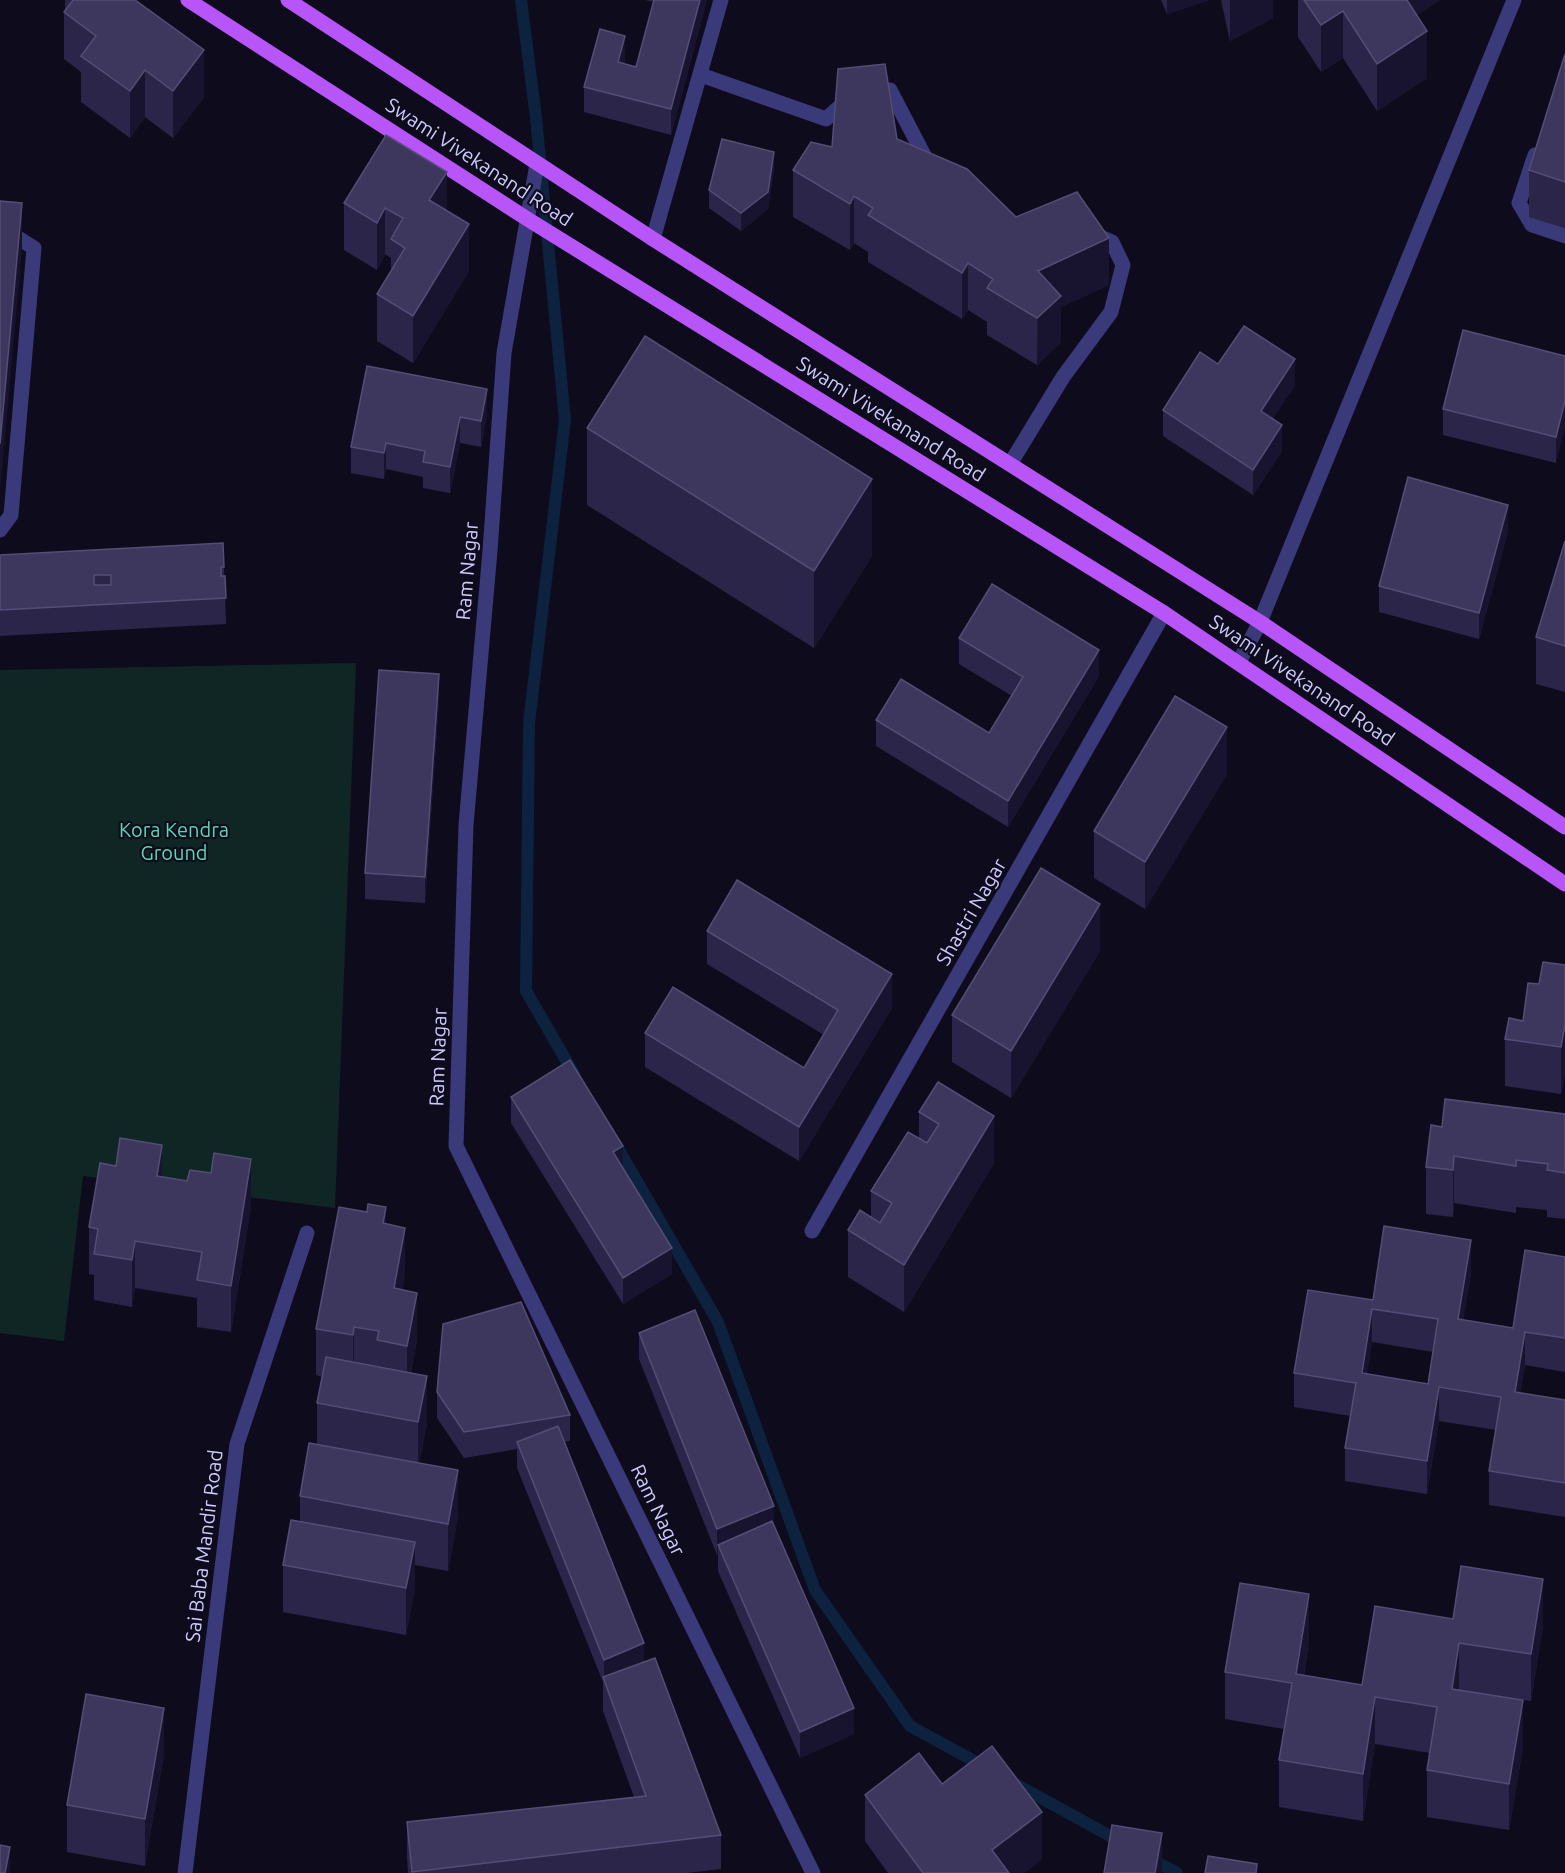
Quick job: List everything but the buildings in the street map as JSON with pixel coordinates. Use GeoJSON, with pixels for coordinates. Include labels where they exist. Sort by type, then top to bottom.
{"type":"FeatureCollection","features":[{"type":"Feature","properties":{"kind":"main road","name":"Swami Vivekanand Road"},"geometry":{"type":"LineString","coordinates":[[188,0],[530,220],[1164,613],[1565,884]]}},
{"type":"Feature","properties":{"kind":"main road","name":"Swami Vivekanand Road"},"geometry":{"type":"LineString","coordinates":[[288,0],[653,239],[1260,622],[1565,827]]}},
{"type":"Feature","properties":{"kind":"street"},"geometry":{"type":"LineString","coordinates":[[653,239],[721,0]]}},
{"type":"Feature","properties":{"kind":"street"},"geometry":{"type":"LineString","coordinates":[[1239,662],[1260,622],[1514,0]]}},
{"type":"Feature","properties":{"kind":"street"},"geometry":{"type":"LineString","coordinates":[[701,75],[826,118],[851,96],[890,90],[926,161],[944,174]]}},
{"type":"Feature","properties":{"kind":"street"},"geometry":{"type":"LineString","coordinates":[[1540,138],[1519,203],[1532,225],[1565,236]]}},
{"type":"Feature","properties":{"kind":"street","name":"Ram Nagar"},"geometry":{"type":"LineString","coordinates":[[537,164],[530,220],[504,353],[490,551],[466,825],[456,1146],[813,1873]]}},
{"type":"Feature","properties":{"kind":"street"},"geometry":{"type":"LineString","coordinates":[[1010,464],[1063,377],[1111,312],[1123,266],[1112,242],[1077,226]]}},
{"type":"Feature","properties":{"kind":"street"},"geometry":{"type":"LineString","coordinates":[[0,235],[15,236],[34,248],[11,515],[0,530]]}},
{"type":"Feature","properties":{"kind":"street","name":"Shastri Nagar"},"geometry":{"type":"LineString","coordinates":[[812,1231],[1164,613]]}},
{"type":"Feature","properties":{"kind":"street","name":"Sai Baba Mandir Road"},"geometry":{"type":"LineString","coordinates":[[185,1873],[237,1443],[306,1233]]}},
{"type":"Feature","properties":{"kind":"green space","name":"Kora Kendra Ground"},"geometry":{"type":"Polygon","coordinates":[[[356,663],[335,1208],[83,1176],[64,1341],[0,1333],[0,670],[356,663]]]}},
{"type":"Feature","properties":{"kind":"waterway"},"geometry":{"type":"LineString","coordinates":[[521,0],[536,118],[565,420],[529,723],[526,991],[574,1074]]}},
{"type":"Feature","properties":{"kind":"waterway"},"geometry":{"type":"LineString","coordinates":[[615,1143],[718,1322],[815,1590],[910,1726],[987,1768]]}},
{"type":"Feature","properties":{"kind":"waterway"},"geometry":{"type":"LineString","coordinates":[[1010,1781],[1123,1843]]}},
{"type":"Feature","properties":{"kind":"waterway"},"geometry":{"type":"LineString","coordinates":[[1149,1858],[1177,1873]]}}]}
